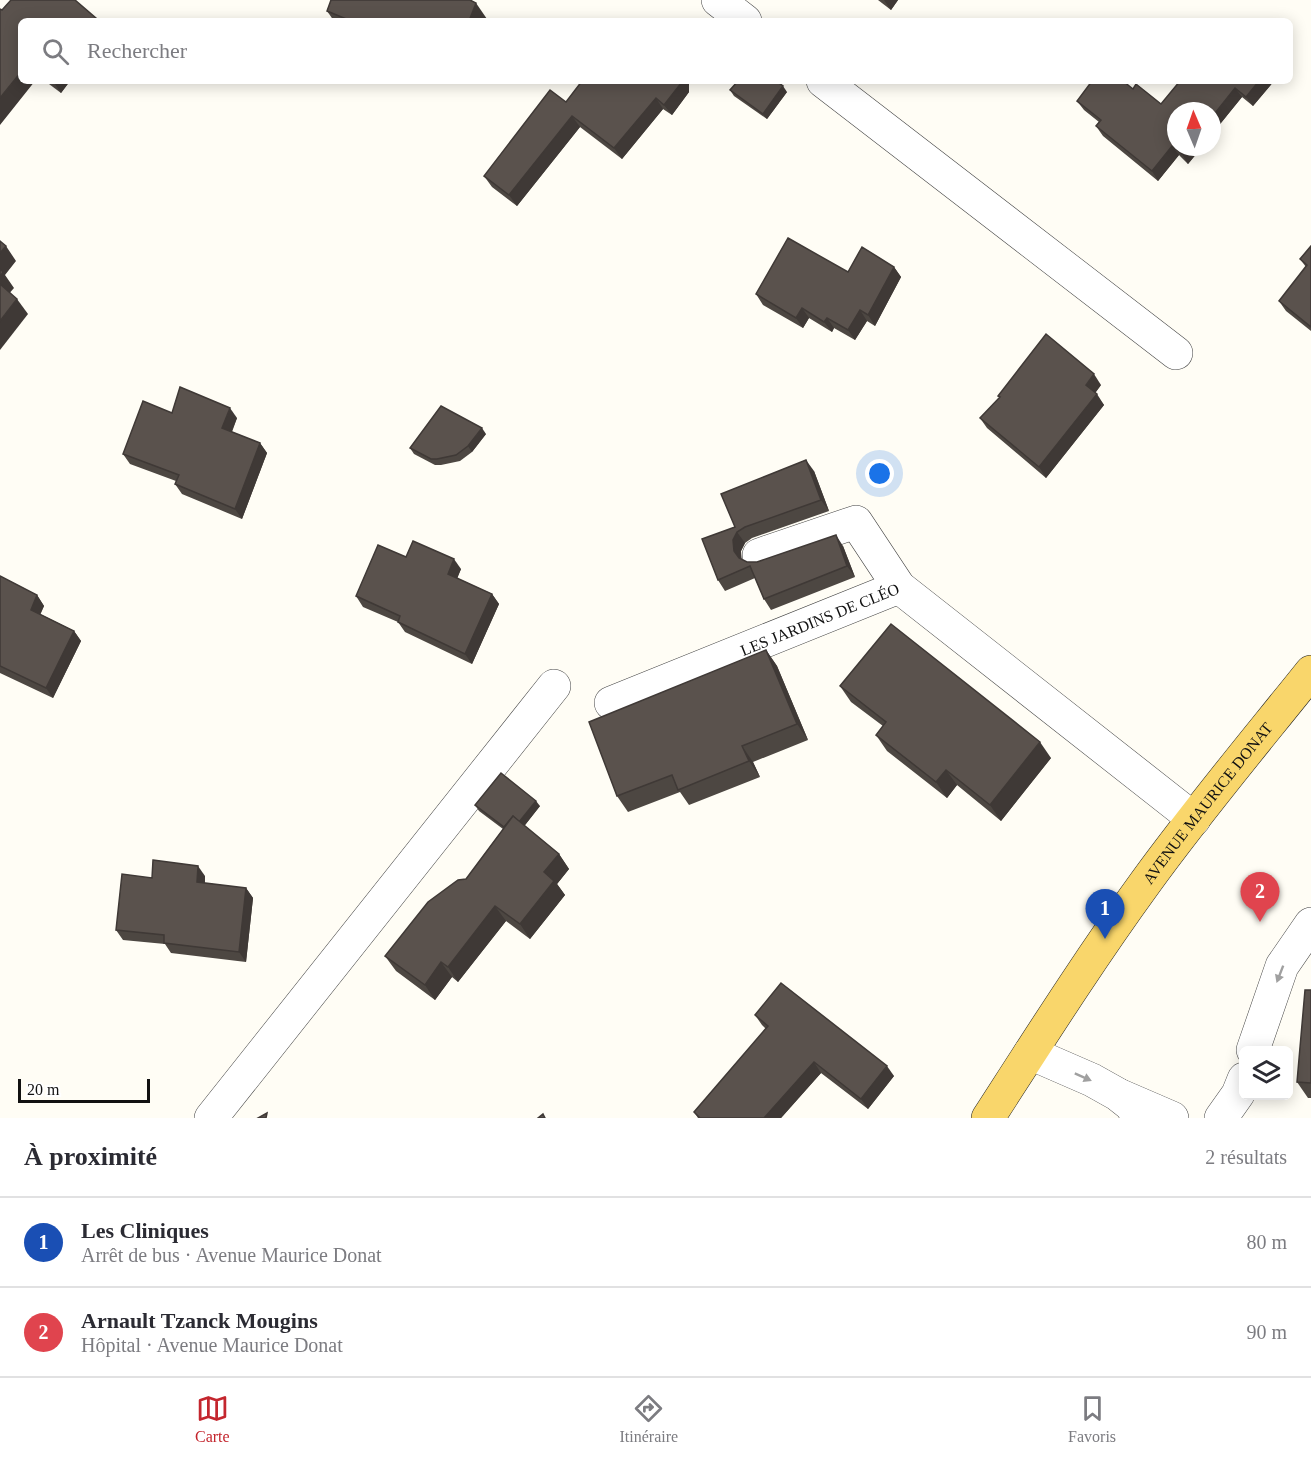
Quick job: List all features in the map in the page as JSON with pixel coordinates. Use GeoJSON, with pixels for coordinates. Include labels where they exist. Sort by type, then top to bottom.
{"type":"FeatureCollection","features":[{"type":"Feature","properties":{"kind":"main road","name":"AVENUE MAURICE DONAT"},"geometry":{"type":"LineString","coordinates":[[988,1118],[1105,939],[1146,882],[1311,672]]}},
{"type":"Feature","properties":{"kind":"street"},"geometry":{"type":"LineString","coordinates":[[718,0],[741,18]]}},
{"type":"Feature","properties":{"kind":"street"},"geometry":{"type":"LineString","coordinates":[[827,84],[1176,353]]}},
{"type":"Feature","properties":{"kind":"street"},"geometry":{"type":"LineString","coordinates":[[759,555],[856,522],[899,587]]}},
{"type":"Feature","properties":{"kind":"street","name":"LES JARDINS DE CLÉO"},"geometry":{"type":"LineString","coordinates":[[611,703],[899,587],[1194,819]]}},
{"type":"Feature","properties":{"kind":"street"},"geometry":{"type":"LineString","coordinates":[[211,1118],[554,686]]}},
{"type":"Feature","properties":{"kind":"street"},"geometry":{"type":"LineString","coordinates":[[1254,1046],[1282,966],[1311,924]]}},
{"type":"Feature","properties":{"kind":"street"},"geometry":{"type":"LineString","coordinates":[[1030,1053],[1172,1118]]}},
{"type":"Feature","properties":{"kind":"street"},"geometry":{"type":"LineString","coordinates":[[1221,1118],[1239,1092]]}},
{"type":"Feature","properties":{"kind":"street"},"geometry":{"type":"LineString","coordinates":[[1117,1094],[1131,1105],[1139,1118]]}},
{"type":"Feature","properties":{"kind":"building"},"geometry":{"type":"Polygon","coordinates":[[[11,0],[75,0],[96,18],[18,18],[18,76],[0,98],[0,9],[2,10],[11,0]]]}},
{"type":"Feature","properties":{"kind":"building"},"geometry":{"type":"Polygon","coordinates":[[[331,0],[470,0],[476,3],[470,18],[344,18],[327,11],[331,0]]]}},
{"type":"Feature","properties":{"kind":"building"},"geometry":{"type":"Polygon","coordinates":[[[580,84],[680,84],[664,105],[656,98],[614,148],[572,116],[509,195],[484,176],[550,90],[566,102],[580,84]]]}},
{"type":"Feature","properties":{"kind":"building"},"geometry":{"type":"Polygon","coordinates":[[[735,84],[780,84],[783,86],[763,114],[730,90],[735,84]]]}},
{"type":"Feature","properties":{"kind":"building"},"geometry":{"type":"Polygon","coordinates":[[[1090,84],[1127,84],[1133,89],[1136,84],[1161,104],[1178,84],[1257,84],[1246,97],[1235,88],[1221,106],[1221,102],[1167,102],[1167,152],[1152,171],[1096,126],[1101,120],[1077,101],[1090,84]]]}},
{"type":"Feature","properties":{"kind":"building"},"geometry":{"type":"Polygon","coordinates":[[[788,238],[848,272],[862,247],[894,267],[868,315],[860,310],[848,330],[827,318],[824,322],[802,308],[796,318],[756,294],[788,238]]]}},
{"type":"Feature","properties":{"kind":"building"},"geometry":{"type":"Polygon","coordinates":[[[0,241],[6,246],[0,253],[0,241]]]}},
{"type":"Feature","properties":{"kind":"building"},"geometry":{"type":"Polygon","coordinates":[[[1311,246],[1311,327],[1279,301],[1307,265],[1300,259],[1311,246]]]}},
{"type":"Feature","properties":{"kind":"building"},"geometry":{"type":"Polygon","coordinates":[[[0,284],[17,299],[0,321],[0,284]]]}},
{"type":"Feature","properties":{"kind":"building"},"geometry":{"type":"Polygon","coordinates":[[[1046,334],[1094,374],[1086,385],[1097,394],[1039,467],[980,418],[1000,397],[998,396],[1046,334]]]}},
{"type":"Feature","properties":{"kind":"building"},"geometry":{"type":"Polygon","coordinates":[[[180,387],[230,408],[222,428],[260,443],[235,509],[175,484],[179,475],[123,454],[143,401],[172,413],[180,387]]]}},
{"type":"Feature","properties":{"kind":"building"},"geometry":{"type":"Polygon","coordinates":[[[441,406],[482,428],[468,446],[456,455],[431,459],[410,448],[441,406]]]}},
{"type":"Feature","properties":{"kind":"building"},"geometry":{"type":"Polygon","coordinates":[[[806,460],[821,500],[745,527],[737,532],[733,540],[734,551],[739,558],[747,562],[757,562],[836,535],[847,566],[764,599],[750,566],[718,580],[702,539],[735,527],[721,494],[806,460]]]}},
{"type":"Feature","properties":{"kind":"building"},"geometry":{"type":"Polygon","coordinates":[[[413,541],[454,559],[448,574],[492,594],[465,654],[398,622],[400,616],[356,596],[378,545],[406,557],[413,541]]]}},
{"type":"Feature","properties":{"kind":"building"},"geometry":{"type":"Polygon","coordinates":[[[0,576],[37,595],[31,610],[74,631],[46,688],[0,666],[0,576]]]}},
{"type":"Feature","properties":{"kind":"building"},"geometry":{"type":"Polygon","coordinates":[[[891,624],[1040,742],[990,805],[946,770],[936,782],[876,735],[886,722],[840,686],[891,624]]]}},
{"type":"Feature","properties":{"kind":"building"},"geometry":{"type":"Polygon","coordinates":[[[766,650],[797,724],[742,746],[749,761],[678,790],[672,775],[617,796],[589,722],[766,650]]]}},
{"type":"Feature","properties":{"kind":"building"},"geometry":{"type":"Polygon","coordinates":[[[501,773],[536,801],[519,822],[513,816],[504,827],[475,805],[501,773]]]}},
{"type":"Feature","properties":{"kind":"building"},"geometry":{"type":"Polygon","coordinates":[[[513,816],[559,854],[544,872],[554,881],[520,924],[495,906],[448,967],[441,962],[425,985],[385,956],[428,902],[458,880],[466,879],[513,816]]]}},
{"type":"Feature","properties":{"kind":"building"},"geometry":{"type":"Polygon","coordinates":[[[153,860],[198,866],[197,882],[246,888],[239,952],[164,943],[164,935],[116,930],[122,874],[152,878],[153,860]]]}},
{"type":"Feature","properties":{"kind":"building"},"geometry":{"type":"Polygon","coordinates":[[[781,983],[887,1066],[861,1099],[814,1062],[764,1118],[700,1118],[694,1112],[768,1026],[755,1015],[781,983]]]}},
{"type":"Feature","properties":{"kind":"building"},"geometry":{"type":"Polygon","coordinates":[[[1305,990],[1311,990],[1311,1083],[1297,1082],[1305,990]]]}},
{"type":"Feature","properties":{"kind":"place","name":"Arnault Tzanck Mougins"},"geometry":{"type":"Point","coordinates":[1260,922]}},
{"type":"Feature","properties":{"kind":"place","name":"Les Cliniques"},"geometry":{"type":"Point","coordinates":[1105,939]}}]}
